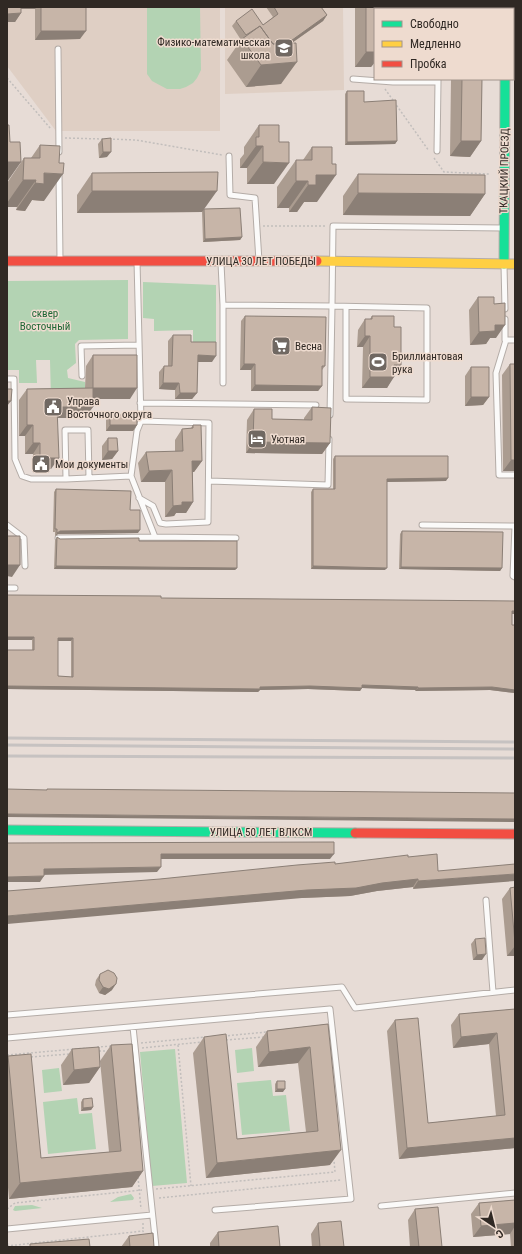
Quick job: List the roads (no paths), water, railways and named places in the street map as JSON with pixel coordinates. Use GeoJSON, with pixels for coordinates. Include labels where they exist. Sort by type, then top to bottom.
{"type":"FeatureCollection","features":[{"type":"Feature","properties":{"kind":"street","name":"ТКАЦКИЙ ПРОЕЗД"},"geometry":{"type":"LineString","coordinates":[[504,264],[505,80]]}},
{"type":"Feature","properties":{"kind":"street","name":"УЛИЦА 30 ЛЕТ ПОБЕДЫ"},"geometry":{"type":"LineString","coordinates":[[7,261],[259,261],[515,264]]}},
{"type":"Feature","properties":{"kind":"street","name":"УЛИЦА 50 ЛЕТ ВЛКСМ"},"geometry":{"type":"LineString","coordinates":[[7,830],[515,834]]}},
{"type":"Feature","properties":{"kind":"lane"},"geometry":{"type":"LineString","coordinates":[[58,48],[59,161]]}},
{"type":"Feature","properties":{"kind":"lane"},"geometry":{"type":"LineString","coordinates":[[353,79],[380,81],[438,80],[437,152]]}},
{"type":"Feature","properties":{"kind":"lane"},"geometry":{"type":"LineString","coordinates":[[229,156],[230,195],[255,198],[259,261]]}},
{"type":"Feature","properties":{"kind":"lane"},"geometry":{"type":"LineString","coordinates":[[59,169],[60,261]]}},
{"type":"Feature","properties":{"kind":"lane"},"geometry":{"type":"LineString","coordinates":[[330,417],[333,226],[504,228]]}},
{"type":"Feature","properties":{"kind":"lane"},"geometry":{"type":"LineString","coordinates":[[137,261],[141,421],[137,431],[131,476],[155,537]]}},
{"type":"Feature","properties":{"kind":"lane"},"geometry":{"type":"LineString","coordinates":[[221,262],[223,305],[223,384]]}},
{"type":"Feature","properties":{"kind":"lane"},"geometry":{"type":"LineString","coordinates":[[504,264],[506,340],[496,372],[499,475],[515,475]]}},
{"type":"Feature","properties":{"kind":"lane"},"geometry":{"type":"LineString","coordinates":[[223,305],[427,308],[427,400],[346,399],[346,307]]}},
{"type":"Feature","properties":{"kind":"lane"},"geometry":{"type":"LineString","coordinates":[[506,340],[515,340]]}},
{"type":"Feature","properties":{"kind":"lane"},"geometry":{"type":"LineString","coordinates":[[82,376],[81,346],[139,345]]}},
{"type":"Feature","properties":{"kind":"lane"},"geometry":{"type":"LineString","coordinates":[[7,379],[14,378],[15,459],[18,471],[25,478],[66,479],[131,476]]}},
{"type":"Feature","properties":{"kind":"lane"},"geometry":{"type":"LineString","coordinates":[[140,403],[316,405]]}},
{"type":"Feature","properties":{"kind":"lane"},"geometry":{"type":"LineString","coordinates":[[139,498],[153,506],[160,523],[208,522],[209,423],[141,421]]}},
{"type":"Feature","properties":{"kind":"lane"},"geometry":{"type":"LineString","coordinates":[[66,479],[65,430],[88,430],[89,478]]}},
{"type":"Feature","properties":{"kind":"lane"},"geometry":{"type":"LineString","coordinates":[[209,481],[328,485],[329,433]]}},
{"type":"Feature","properties":{"kind":"lane"},"geometry":{"type":"LineString","coordinates":[[7,525],[24,538],[25,566]]}},
{"type":"Feature","properties":{"kind":"lane"},"geometry":{"type":"LineString","coordinates":[[422,525],[515,526],[513,576],[515,577]]}},
{"type":"Feature","properties":{"kind":"lane"},"geometry":{"type":"LineString","coordinates":[[58,538],[236,538]]}},
{"type":"Feature","properties":{"kind":"lane"},"geometry":{"type":"LineString","coordinates":[[7,588],[15,588]]}},
{"type":"Feature","properties":{"kind":"lane"},"geometry":{"type":"LineString","coordinates":[[486,900],[493,992]]}},
{"type":"Feature","properties":{"kind":"lane"},"geometry":{"type":"LineString","coordinates":[[7,1015],[342,987],[355,1008],[515,990]]}},
{"type":"Feature","properties":{"kind":"lane"},"geometry":{"type":"LineString","coordinates":[[7,1038],[330,1009],[351,1199],[215,1210]]}},
{"type":"Feature","properties":{"kind":"lane"},"geometry":{"type":"LineString","coordinates":[[133,1027],[156,1247]]}},
{"type":"Feature","properties":{"kind":"lane"},"geometry":{"type":"LineString","coordinates":[[381,1206],[515,1193]]}},
{"type":"Feature","properties":{"kind":"lane"},"geometry":{"type":"LineString","coordinates":[[7,1229],[152,1215]]}},
{"type":"Feature","properties":{"kind":"railway"},"geometry":{"type":"LineString","coordinates":[[7,738],[515,742]]}},
{"type":"Feature","properties":{"kind":"railway"},"geometry":{"type":"LineString","coordinates":[[7,745],[515,749]]}},
{"type":"Feature","properties":{"kind":"railway"},"geometry":{"type":"LineString","coordinates":[[7,756],[515,758]]}},
{"type":"Feature","properties":{"kind":"place","name":"Физико-математическая школа"},"geometry":{"type":"Point","coordinates":[284,48]}},
{"type":"Feature","properties":{"kind":"place","name":"Весна"},"geometry":{"type":"Point","coordinates":[281,346]}},
{"type":"Feature","properties":{"kind":"place","name":"Бриллиантовая рука"},"geometry":{"type":"Point","coordinates":[378,362]}},
{"type":"Feature","properties":{"kind":"place","name":"Управа Восточного округа"},"geometry":{"type":"Point","coordinates":[53,407]}},
{"type":"Feature","properties":{"kind":"place","name":"Уютная"},"geometry":{"type":"Point","coordinates":[257,439]}},
{"type":"Feature","properties":{"kind":"place","name":"Мои документы"},"geometry":{"type":"Point","coordinates":[41,464]}},
{"type":"Feature","properties":{"kind":"park label","name":"сквер Восточный"},"geometry":{"type":"Point","coordinates":[45,319]}}]}
